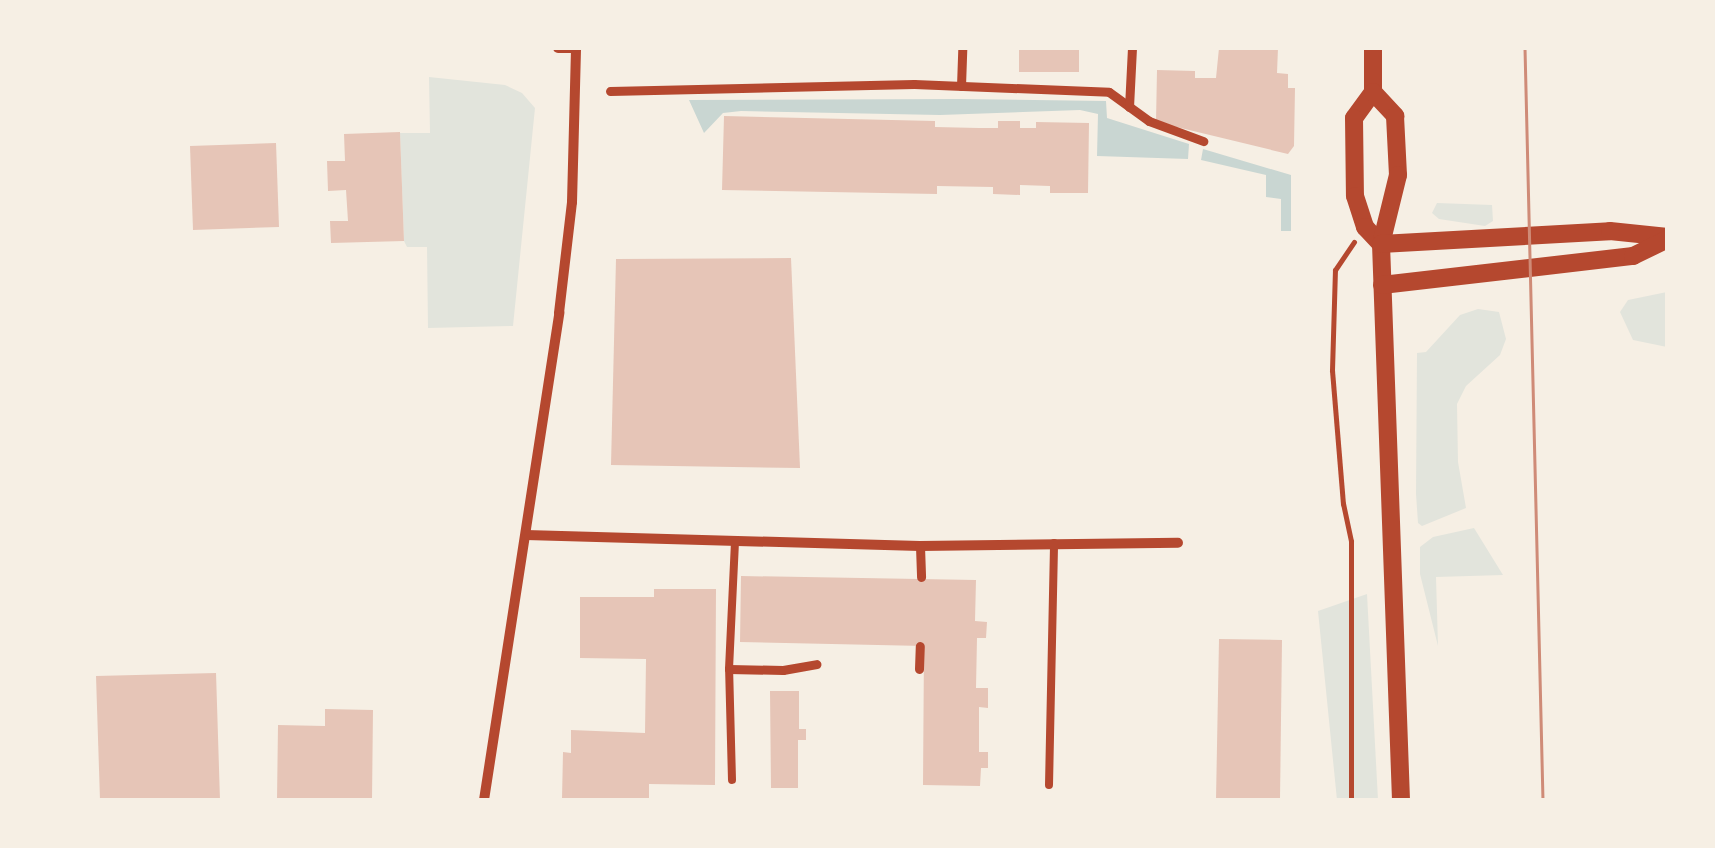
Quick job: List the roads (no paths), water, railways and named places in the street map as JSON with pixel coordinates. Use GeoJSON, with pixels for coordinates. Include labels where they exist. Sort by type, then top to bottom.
{"type":"FeatureCollection","features":[{"type":"Feature","properties":{"kind":"street"},"geometry":{"type":"LineString","coordinates":[[484,800],[490,737],[526,535],[572,202],[576,48],[558,48]]}},
{"type":"Feature","properties":{"kind":"street"},"geometry":{"type":"LineString","coordinates":[[961,86],[962,48]]}},
{"type":"Feature","properties":{"kind":"street"},"geometry":{"type":"LineString","coordinates":[[1129,107],[1132,48]]}},
{"type":"Feature","properties":{"kind":"street"},"geometry":{"type":"LineString","coordinates":[[1374,48],[1373,92],[1354,118],[1354,196],[1365,227],[1380,244]]}},
{"type":"Feature","properties":{"kind":"street"},"geometry":{"type":"LineString","coordinates":[[610,91],[961,86],[1109,92],[1148,122],[1203,141]]}},
{"type":"Feature","properties":{"kind":"street"},"geometry":{"type":"LineString","coordinates":[[1373,92],[1394,116],[1398,175],[1380,244],[1401,800]]}},
{"type":"Feature","properties":{"kind":"street"},"geometry":{"type":"LineString","coordinates":[[1380,244],[1610,231],[1668,238]]}},
{"type":"Feature","properties":{"kind":"street"},"geometry":{"type":"LineString","coordinates":[[1382,284],[1632,256],[1668,238]]}},
{"type":"Feature","properties":{"kind":"street"},"geometry":{"type":"LineString","coordinates":[[526,535],[920,546],[1178,544]]}},
{"type":"Feature","properties":{"kind":"street"},"geometry":{"type":"LineString","coordinates":[[920,546],[921,577]]}},
{"type":"Feature","properties":{"kind":"street"},"geometry":{"type":"LineString","coordinates":[[920,646],[920,669]]}},
{"type":"Feature","properties":{"kind":"street"},"geometry":{"type":"LineString","coordinates":[[730,669],[783,670],[816,664]]}},
{"type":"Feature","properties":{"kind":"lane"},"geometry":{"type":"LineString","coordinates":[[732,780],[730,669],[735,542]]}},
{"type":"Feature","properties":{"kind":"lane"},"geometry":{"type":"LineString","coordinates":[[1049,785],[1054,543]]}},
{"type":"Feature","properties":{"kind":"tram line"},"geometry":{"type":"LineString","coordinates":[[1525,48],[1543,800]]}}]}
